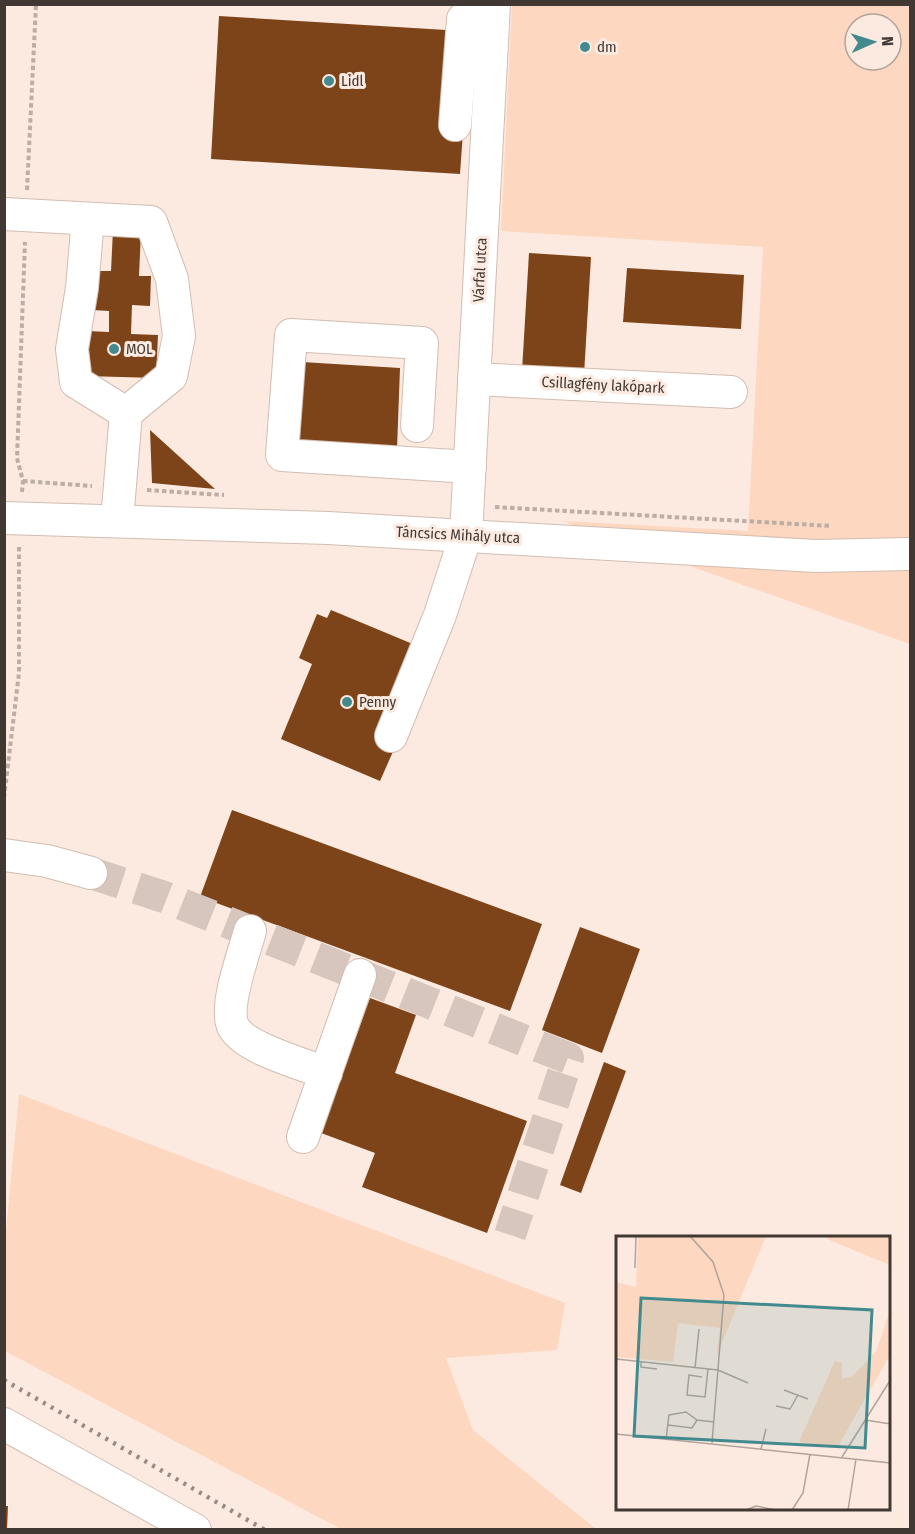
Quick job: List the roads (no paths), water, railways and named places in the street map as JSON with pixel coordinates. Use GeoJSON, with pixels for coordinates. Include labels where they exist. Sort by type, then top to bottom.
{"type":"FeatureCollection","features":[{"type":"Feature","properties":{"kind":"street"},"geometry":{"type":"LineString","coordinates":[[455,125],[463,19],[494,13]]}},
{"type":"Feature","properties":{"kind":"street","name":"Várfal utca"},"geometry":{"type":"LineString","coordinates":[[391,736],[440,615],[466,535],[494,13]]}},
{"type":"Feature","properties":{"kind":"street"},"geometry":{"type":"LineString","coordinates":[[4,214],[151,222],[172,279],[179,336],[171,376],[126,413],[117,521]]}},
{"type":"Feature","properties":{"kind":"street"},"geometry":{"type":"LineString","coordinates":[[88,219],[82,288],[72,349],[76,382],[126,413]]}},
{"type":"Feature","properties":{"kind":"street"},"geometry":{"type":"LineString","coordinates":[[417,426],[422,343],[291,335],[282,455],[470,467]]}},
{"type":"Feature","properties":{"kind":"street","name":"Csillagfény lakópark"},"geometry":{"type":"LineString","coordinates":[[474,379],[731,392]]}},
{"type":"Feature","properties":{"kind":"street","name":"Táncsics Mihály utca"},"geometry":{"type":"LineString","coordinates":[[11,518],[466,535],[816,556],[910,554]]}},
{"type":"Feature","properties":{"kind":"street"},"geometry":{"type":"LineString","coordinates":[[4,855],[47,861],[92,873]]}},
{"type":"Feature","properties":{"kind":"street"},"geometry":{"type":"LineString","coordinates":[[250,931],[233,996],[231,1014],[233,1025],[247,1041],[326,1073]]}},
{"type":"Feature","properties":{"kind":"street"},"geometry":{"type":"LineString","coordinates":[[303,1137],[360,975]]}},
{"type":"Feature","properties":{"kind":"street"},"geometry":{"type":"LineString","coordinates":[[4,1424],[189,1528]]}},
{"type":"Feature","properties":{"kind":"tunnel"},"geometry":{"type":"LineString","coordinates":[[91,873],[164,897],[568,1058],[510,1235]]}},
{"type":"Feature","properties":{"kind":"railway"},"geometry":{"type":"LineString","coordinates":[[4,1380],[265,1530]]}},
{"type":"Feature","properties":{"kind":"place","name":"dm"},"geometry":{"type":"Point","coordinates":[585,47]}},
{"type":"Feature","properties":{"kind":"place","name":"Lidl"},"geometry":{"type":"Point","coordinates":[329,81]}},
{"type":"Feature","properties":{"kind":"place","name":"MOL"},"geometry":{"type":"Point","coordinates":[114,349]}},
{"type":"Feature","properties":{"kind":"place","name":"Penny"},"geometry":{"type":"Point","coordinates":[347,702]}}]}
